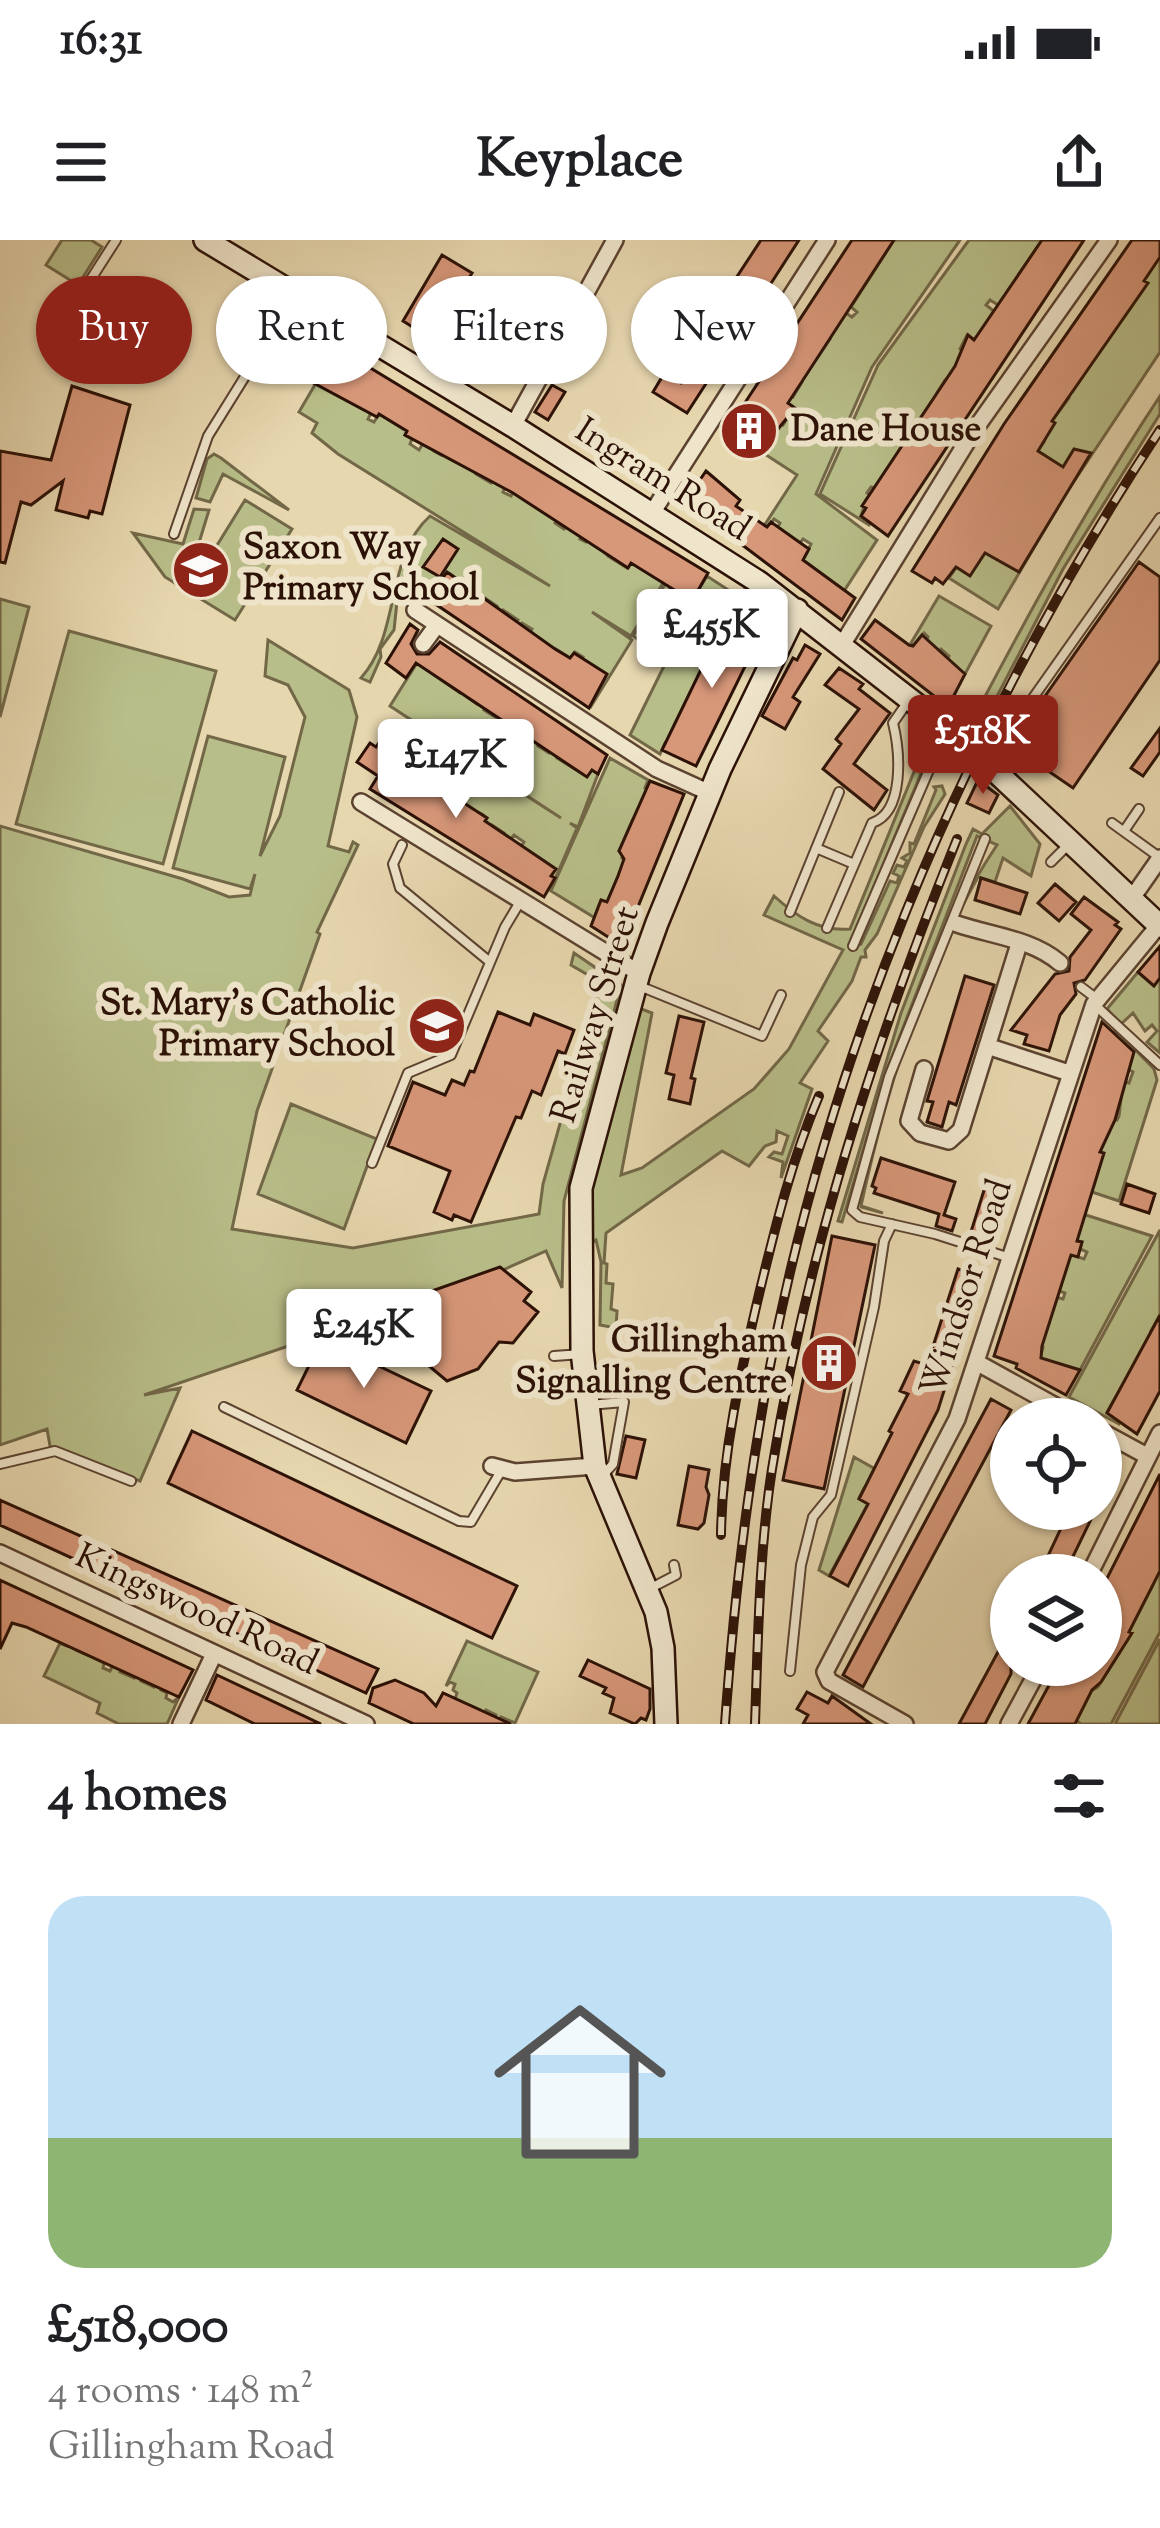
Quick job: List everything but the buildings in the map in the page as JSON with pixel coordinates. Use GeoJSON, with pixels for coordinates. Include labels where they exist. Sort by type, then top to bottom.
{"type":"FeatureCollection","features":[{"type":"Feature","properties":{"kind":"street","name":"Ingram Road"},"geometry":{"type":"LineString","coordinates":[[205,240],[234,248],[270,276]]}},
{"type":"Feature","properties":{"kind":"street"},"geometry":{"type":"LineString","coordinates":[[513,426],[614,240]]}},
{"type":"Feature","properties":{"kind":"street"},"geometry":{"type":"LineString","coordinates":[[652,513],[827,240]]}},
{"type":"Feature","properties":{"kind":"street"},"geometry":{"type":"LineString","coordinates":[[842,646],[973,432],[1109,240]]}},
{"type":"Feature","properties":{"kind":"street","name":"Ingram Road"},"geometry":{"type":"LineString","coordinates":[[387,350],[652,513],[797,610],[949,729],[999,775],[1014,798],[1159,926]]}},
{"type":"Feature","properties":{"kind":"street"},"geometry":{"type":"LineString","coordinates":[[415,610],[657,769],[710,793]]}},
{"type":"Feature","properties":{"kind":"street","name":"Railway Street"},"geometry":{"type":"LineString","coordinates":[[666,1724],[663,1648],[648,1589],[597,1472],[582,1354],[581,1188],[637,979],[710,793],[797,610]]}},
{"type":"Feature","properties":{"kind":"street"},"geometry":{"type":"LineString","coordinates":[[423,644],[436,625]]}},
{"type":"Feature","properties":{"kind":"street"},"geometry":{"type":"LineString","coordinates":[[361,802],[637,979]]}},
{"type":"Feature","properties":{"kind":"street"},"geometry":{"type":"LineString","coordinates":[[1130,901],[1160,858]]}},
{"type":"Feature","properties":{"kind":"street"},"geometry":{"type":"LineString","coordinates":[[957,924],[1018,944],[1036,945],[1064,969]]}},
{"type":"Feature","properties":{"kind":"street","name":"Windsor Road"},"geometry":{"type":"LineString","coordinates":[[826,1674],[948,1441],[1096,1001],[1159,926]]}},
{"type":"Feature","properties":{"kind":"street"},"geometry":{"type":"LineString","coordinates":[[923,1070],[908,1120],[920,1133],[950,1141],[960,1132],[1018,944]]}},
{"type":"Feature","properties":{"kind":"street"},"geometry":{"type":"LineString","coordinates":[[987,1046],[1069,1073]]}},
{"type":"Feature","properties":{"kind":"street"},"geometry":{"type":"LineString","coordinates":[[976,1362],[1041,1398]]}},
{"type":"Feature","properties":{"kind":"street"},"geometry":{"type":"LineString","coordinates":[[1099,1554],[1160,1433]]}},
{"type":"Feature","properties":{"kind":"street"},"geometry":{"type":"LineString","coordinates":[[1122,1442],[1147,1456]]}},
{"type":"Feature","properties":{"kind":"street"},"geometry":{"type":"LineString","coordinates":[[496,1468],[597,1472]]}},
{"type":"Feature","properties":{"kind":"street","name":"Kingswood Road"},"geometry":{"type":"LineString","coordinates":[[0,1553],[366,1724]]}},
{"type":"Feature","properties":{"kind":"street"},"geometry":{"type":"LineString","coordinates":[[181,1724],[214,1654]]}},
{"type":"Feature","properties":{"kind":"street"},"geometry":{"type":"LineString","coordinates":[[807,1683],[826,1674],[905,1724]]}},
{"type":"Feature","properties":{"kind":"street"},"geometry":{"type":"LineString","coordinates":[[1009,1724],[1030,1686]]}},
{"type":"Feature","properties":{"kind":"lane"},"geometry":{"type":"LineString","coordinates":[[93,276],[116,240]]}},
{"type":"Feature","properties":{"kind":"lane"},"geometry":{"type":"LineString","coordinates":[[174,534],[208,436],[240,384]]}},
{"type":"Feature","properties":{"kind":"lane"},"geometry":{"type":"LineString","coordinates":[[999,775],[1027,722],[1028,705],[1160,518]]}},
{"type":"Feature","properties":{"kind":"lane"},"geometry":{"type":"LineString","coordinates":[[827,928],[872,823],[885,818],[895,803],[899,744],[892,723],[909,700]]}},
{"type":"Feature","properties":{"kind":"lane"},"geometry":{"type":"LineString","coordinates":[[854,946],[961,706]]}},
{"type":"Feature","properties":{"kind":"lane"},"geometry":{"type":"LineString","coordinates":[[790,912],[839,792]]}},
{"type":"Feature","properties":{"kind":"lane"},"geometry":{"type":"LineString","coordinates":[[1124,831],[1139,808]]}},
{"type":"Feature","properties":{"kind":"lane"},"geometry":{"type":"LineString","coordinates":[[1112,823],[1160,858]]}},
{"type":"Feature","properties":{"kind":"lane"},"geometry":{"type":"LineString","coordinates":[[985,839],[889,1077],[852,1208],[857,1216],[1010,1258]]}},
{"type":"Feature","properties":{"kind":"lane"},"geometry":{"type":"LineString","coordinates":[[1051,862],[1069,844]]}},
{"type":"Feature","properties":{"kind":"lane"},"geometry":{"type":"LineString","coordinates":[[403,845],[393,864],[400,888],[490,962]]}},
{"type":"Feature","properties":{"kind":"lane"},"geometry":{"type":"LineString","coordinates":[[816,848],[854,864]]}},
{"type":"Feature","properties":{"kind":"lane"},"geometry":{"type":"LineString","coordinates":[[372,1162],[408,1073],[451,1055],[520,902]]}},
{"type":"Feature","properties":{"kind":"lane"},"geometry":{"type":"LineString","coordinates":[[637,979],[762,1036],[781,995]]}},
{"type":"Feature","properties":{"kind":"lane"},"geometry":{"type":"LineString","coordinates":[[1082,987],[1160,1065]]}},
{"type":"Feature","properties":{"kind":"lane"},"geometry":{"type":"LineString","coordinates":[[790,1670],[795,1605],[812,1520],[830,1500],[884,1240],[892,1225]]}},
{"type":"Feature","properties":{"kind":"lane"},"geometry":{"type":"LineString","coordinates":[[554,1356],[582,1354]]}},
{"type":"Feature","properties":{"kind":"lane"},"geometry":{"type":"LineString","coordinates":[[587,1405],[624,1402],[613,1464],[597,1472]]}},
{"type":"Feature","properties":{"kind":"lane"},"geometry":{"type":"LineString","coordinates":[[224,1407],[459,1521],[471,1522],[496,1468]]}},
{"type":"Feature","properties":{"kind":"lane"},"geometry":{"type":"LineString","coordinates":[[0,1464],[55,1450],[131,1481]]}},
{"type":"Feature","properties":{"kind":"lane"},"geometry":{"type":"LineString","coordinates":[[648,1589],[676,1575],[674,1565]]}},
{"type":"Feature","properties":{"kind":"lane"},"geometry":{"type":"LineString","coordinates":[[782,1604],[795,1605]]}},
{"type":"Feature","properties":{"kind":"green space"},"geometry":{"type":"Polygon","coordinates":[[[62,240],[91,240],[102,247],[84,276],[64,276],[46,265],[62,240]]]}},
{"type":"Feature","properties":{"kind":"green space"},"geometry":{"type":"Polygon","coordinates":[[[894,240],[960,240],[872,367],[816,494],[877,540],[844,591],[803,560],[811,544],[803,539],[793,553],[774,519],[760,532],[797,475],[728,430],[762,449],[777,422],[783,425],[794,408],[776,395],[780,388],[793,397],[802,382],[798,375],[805,376],[830,339],[818,330],[834,305],[852,317],[857,312],[851,307],[894,240]]]}},
{"type":"Feature","properties":{"kind":"green space"},"geometry":{"type":"Polygon","coordinates":[[[969,240],[1042,240],[998,305],[990,300],[986,305],[995,312],[976,341],[967,335],[960,349],[977,360],[945,380],[937,393],[949,401],[932,401],[875,488],[867,493],[882,504],[866,500],[861,516],[869,525],[820,494],[878,365],[969,240]]]}},
{"type":"Feature","properties":{"kind":"green space"},"geometry":{"type":"Polygon","coordinates":[[[1160,257],[1160,352],[1065,495],[998,609],[949,578],[1044,442],[1039,439],[1069,398],[1064,393],[1068,388],[1073,391],[1083,376],[1071,367],[1085,373],[1128,297],[1160,257]]]}},
{"type":"Feature","properties":{"kind":"green space"},"geometry":{"type":"Polygon","coordinates":[[[315,384],[344,384],[372,411],[368,419],[374,422],[379,414],[403,429],[411,425],[405,435],[419,450],[432,429],[434,451],[441,455],[449,442],[484,460],[476,474],[491,483],[500,469],[507,484],[503,492],[511,496],[519,483],[562,510],[555,523],[564,529],[569,524],[587,526],[580,539],[586,542],[590,536],[627,568],[631,563],[668,575],[631,636],[592,612],[632,640],[590,708],[600,690],[579,665],[583,657],[575,652],[566,666],[562,663],[567,656],[556,649],[551,656],[526,640],[532,629],[522,623],[512,630],[518,620],[503,610],[496,619],[490,615],[497,606],[485,598],[477,607],[472,604],[479,594],[468,586],[455,592],[462,582],[450,574],[443,576],[428,599],[414,591],[408,603],[397,602],[394,630],[380,649],[370,682],[361,678],[382,640],[406,552],[430,516],[550,586],[338,454],[312,433],[317,423],[299,412],[315,384]]]}},
{"type":"Feature","properties":{"kind":"green space"},"geometry":{"type":"Polygon","coordinates":[[[1160,396],[1160,414],[1063,569],[977,735],[969,727],[1014,643],[1160,396]]]}},
{"type":"Feature","properties":{"kind":"green space"},"geometry":{"type":"Polygon","coordinates":[[[214,454],[289,510],[223,474],[210,502],[196,498],[207,459],[214,454]]]}},
{"type":"Feature","properties":{"kind":"green space"},"geometry":{"type":"Polygon","coordinates":[[[245,500],[292,529],[235,620],[165,577],[133,533],[183,544],[194,509],[209,510],[191,569],[198,576],[245,500]]]}},
{"type":"Feature","properties":{"kind":"green space"},"geometry":{"type":"Polygon","coordinates":[[[682,557],[668,594],[676,599],[683,586],[683,595],[692,601],[707,576],[739,597],[744,590],[763,602],[767,635],[725,619],[679,750],[665,743],[660,754],[630,735],[668,658],[633,636],[682,557]]]}},
{"type":"Feature","properties":{"kind":"green space"},"geometry":{"type":"Polygon","coordinates":[[[939,596],[991,626],[965,674],[953,665],[941,668],[949,656],[941,649],[931,660],[924,633],[913,646],[911,643],[939,596]]]}},
{"type":"Feature","properties":{"kind":"green space"},"geometry":{"type":"Polygon","coordinates":[[[0,599],[29,607],[0,717],[0,599]]]}},
{"type":"Feature","properties":{"kind":"green space"},"geometry":{"type":"Polygon","coordinates":[[[69,631],[216,671],[163,864],[16,824],[69,631]]]}},
{"type":"Feature","properties":{"kind":"green space"},"geometry":{"type":"Polygon","coordinates":[[[268,640],[349,690],[357,717],[328,846],[349,852],[353,842],[358,845],[317,932],[257,1111],[232,1229],[353,1248],[539,1214],[543,1184],[600,982],[571,965],[574,953],[621,985],[564,1201],[562,1288],[546,1251],[471,1284],[144,1395],[180,1388],[140,1481],[50,1446],[47,1429],[0,1445],[0,826],[229,897],[250,895],[255,874],[250,889],[173,868],[208,736],[285,757],[260,856],[280,816],[305,717],[288,685],[265,676],[268,640]]]}},
{"type":"Feature","properties":{"kind":"green space"},"geometry":{"type":"Polygon","coordinates":[[[417,663],[460,693],[466,686],[471,690],[467,697],[477,704],[483,698],[489,702],[484,710],[495,717],[501,711],[506,714],[502,722],[513,729],[519,722],[525,726],[520,734],[531,742],[537,735],[543,739],[538,746],[549,753],[555,746],[562,750],[557,758],[586,776],[592,770],[598,774],[578,827],[570,823],[577,828],[555,879],[551,876],[555,870],[515,855],[524,842],[514,835],[497,844],[504,833],[492,825],[485,836],[478,832],[487,818],[482,814],[381,772],[411,722],[561,818],[390,706],[417,663]]]}},
{"type":"Feature","properties":{"kind":"green space"},"geometry":{"type":"Polygon","coordinates":[[[929,735],[934,742],[851,942],[854,947],[861,944],[890,881],[897,883],[899,876],[893,873],[907,861],[902,858],[910,853],[934,787],[942,786],[945,794],[924,827],[877,934],[865,950],[866,957],[861,957],[852,981],[818,1031],[828,1041],[800,1083],[812,1089],[781,1178],[783,1162],[769,1157],[774,1152],[782,1154],[788,1136],[777,1131],[776,1142],[765,1146],[749,1166],[722,1151],[606,1233],[606,1283],[613,1284],[611,1309],[617,1311],[616,1328],[600,1325],[601,1262],[596,1240],[589,1244],[591,1186],[639,1008],[652,1013],[621,1175],[642,1168],[754,1089],[789,1049],[843,950],[764,915],[774,896],[809,921],[850,929],[929,735]]]}},
{"type":"Feature","properties":{"kind":"green space"},"geometry":{"type":"Polygon","coordinates":[[[610,758],[648,780],[645,788],[660,794],[633,819],[619,851],[632,862],[624,862],[607,902],[601,901],[596,913],[600,921],[551,891],[610,758]]]}},
{"type":"Feature","properties":{"kind":"green space"},"geometry":{"type":"Polygon","coordinates":[[[1010,806],[1040,844],[1031,876],[1003,858],[995,882],[978,877],[958,915],[908,1037],[861,1205],[913,1017],[959,910],[977,877],[997,845],[977,836],[886,1072],[842,1222],[838,1221],[901,1013],[973,829],[982,834],[1010,806]]]}},
{"type":"Feature","properties":{"kind":"green space"},"geometry":{"type":"Polygon","coordinates":[[[1138,972],[1153,985],[1160,978],[1160,1053],[1147,1042],[1157,1031],[1152,1025],[1145,1031],[1133,1013],[1121,1024],[1107,1009],[1138,972]]]}},
{"type":"Feature","properties":{"kind":"green space"},"geometry":{"type":"Polygon","coordinates":[[[1114,1028],[1154,1069],[1157,1080],[1119,1201],[1074,1186],[1100,1152],[1112,1119],[1117,1120],[1123,1081],[1129,1083],[1133,1072],[1114,1028]]]}},
{"type":"Feature","properties":{"kind":"green space"},"geometry":{"type":"Polygon","coordinates":[[[291,1104],[377,1139],[344,1229],[258,1194],[291,1104]]]}},
{"type":"Feature","properties":{"kind":"green space"},"geometry":{"type":"Polygon","coordinates":[[[1067,1209],[1152,1236],[1080,1370],[1040,1359],[1043,1347],[1025,1341],[1040,1293],[1063,1299],[1065,1293],[1059,1291],[1054,1249],[1084,1259],[1087,1252],[1075,1240],[1067,1209]]]}},
{"type":"Feature","properties":{"kind":"green space"},"geometry":{"type":"Polygon","coordinates":[[[1160,1230],[1160,1315],[1151,1331],[1160,1336],[1115,1398],[1069,1397],[1160,1230]]]}},
{"type":"Feature","properties":{"kind":"green space"},"geometry":{"type":"Polygon","coordinates":[[[854,1457],[884,1474],[864,1488],[859,1498],[868,1504],[829,1576],[819,1570],[854,1457]]]}},
{"type":"Feature","properties":{"kind":"green space"},"geometry":{"type":"Polygon","coordinates":[[[1160,1573],[1160,1632],[1111,1724],[1081,1724],[1062,1710],[1077,1686],[1093,1690],[1122,1686],[1122,1648],[1131,1634],[1122,1624],[1132,1625],[1153,1585],[1137,1575],[1160,1573]]]}},
{"type":"Feature","properties":{"kind":"green space"},"geometry":{"type":"Polygon","coordinates":[[[71,1637],[76,1650],[90,1656],[94,1648],[98,1650],[94,1658],[104,1663],[103,1668],[110,1671],[116,1659],[123,1663],[120,1672],[134,1678],[138,1670],[144,1672],[141,1681],[154,1687],[158,1679],[164,1682],[161,1690],[166,1698],[173,1702],[179,1697],[167,1724],[119,1724],[97,1713],[100,1703],[44,1676],[60,1643],[67,1646],[71,1637]]]}},
{"type":"Feature","properties":{"kind":"green space"},"geometry":{"type":"Polygon","coordinates":[[[1160,1639],[1160,1724],[1115,1724],[1160,1639]]]}},
{"type":"Feature","properties":{"kind":"green space"},"geometry":{"type":"Polygon","coordinates":[[[467,1641],[538,1672],[515,1723],[501,1717],[498,1724],[492,1724],[496,1715],[486,1710],[480,1724],[480,1710],[471,1706],[463,1723],[455,1684],[446,1686],[467,1641]]]}},
{"type":"Feature","properties":{"kind":"railway"},"geometry":{"type":"LineString","coordinates":[[725,1724],[747,1507],[783,1302],[858,1039],[906,911],[961,786],[1088,544],[1160,430]]}},
{"type":"Feature","properties":{"kind":"railway"},"geometry":{"type":"LineString","coordinates":[[755,1724],[768,1501],[804,1307],[872,1071],[957,839]]}},
{"type":"Feature","properties":{"kind":"railway"},"geometry":{"type":"LineString","coordinates":[[721,1535],[729,1442],[746,1351],[785,1192],[819,1096]]}},
{"type":"Feature","properties":{"kind":"place","name":"Dane House"},"geometry":{"type":"Point","coordinates":[749,431]}},
{"type":"Feature","properties":{"kind":"place","name":"Saxon Way Primary School"},"geometry":{"type":"Point","coordinates":[201,570]}},
{"type":"Feature","properties":{"kind":"place","name":"St. Mary's Catholic Primary School"},"geometry":{"type":"Point","coordinates":[437,1026]}},
{"type":"Feature","properties":{"kind":"place","name":"Gillingham Signalling Centre"},"geometry":{"type":"Point","coordinates":[829,1363]}}]}
